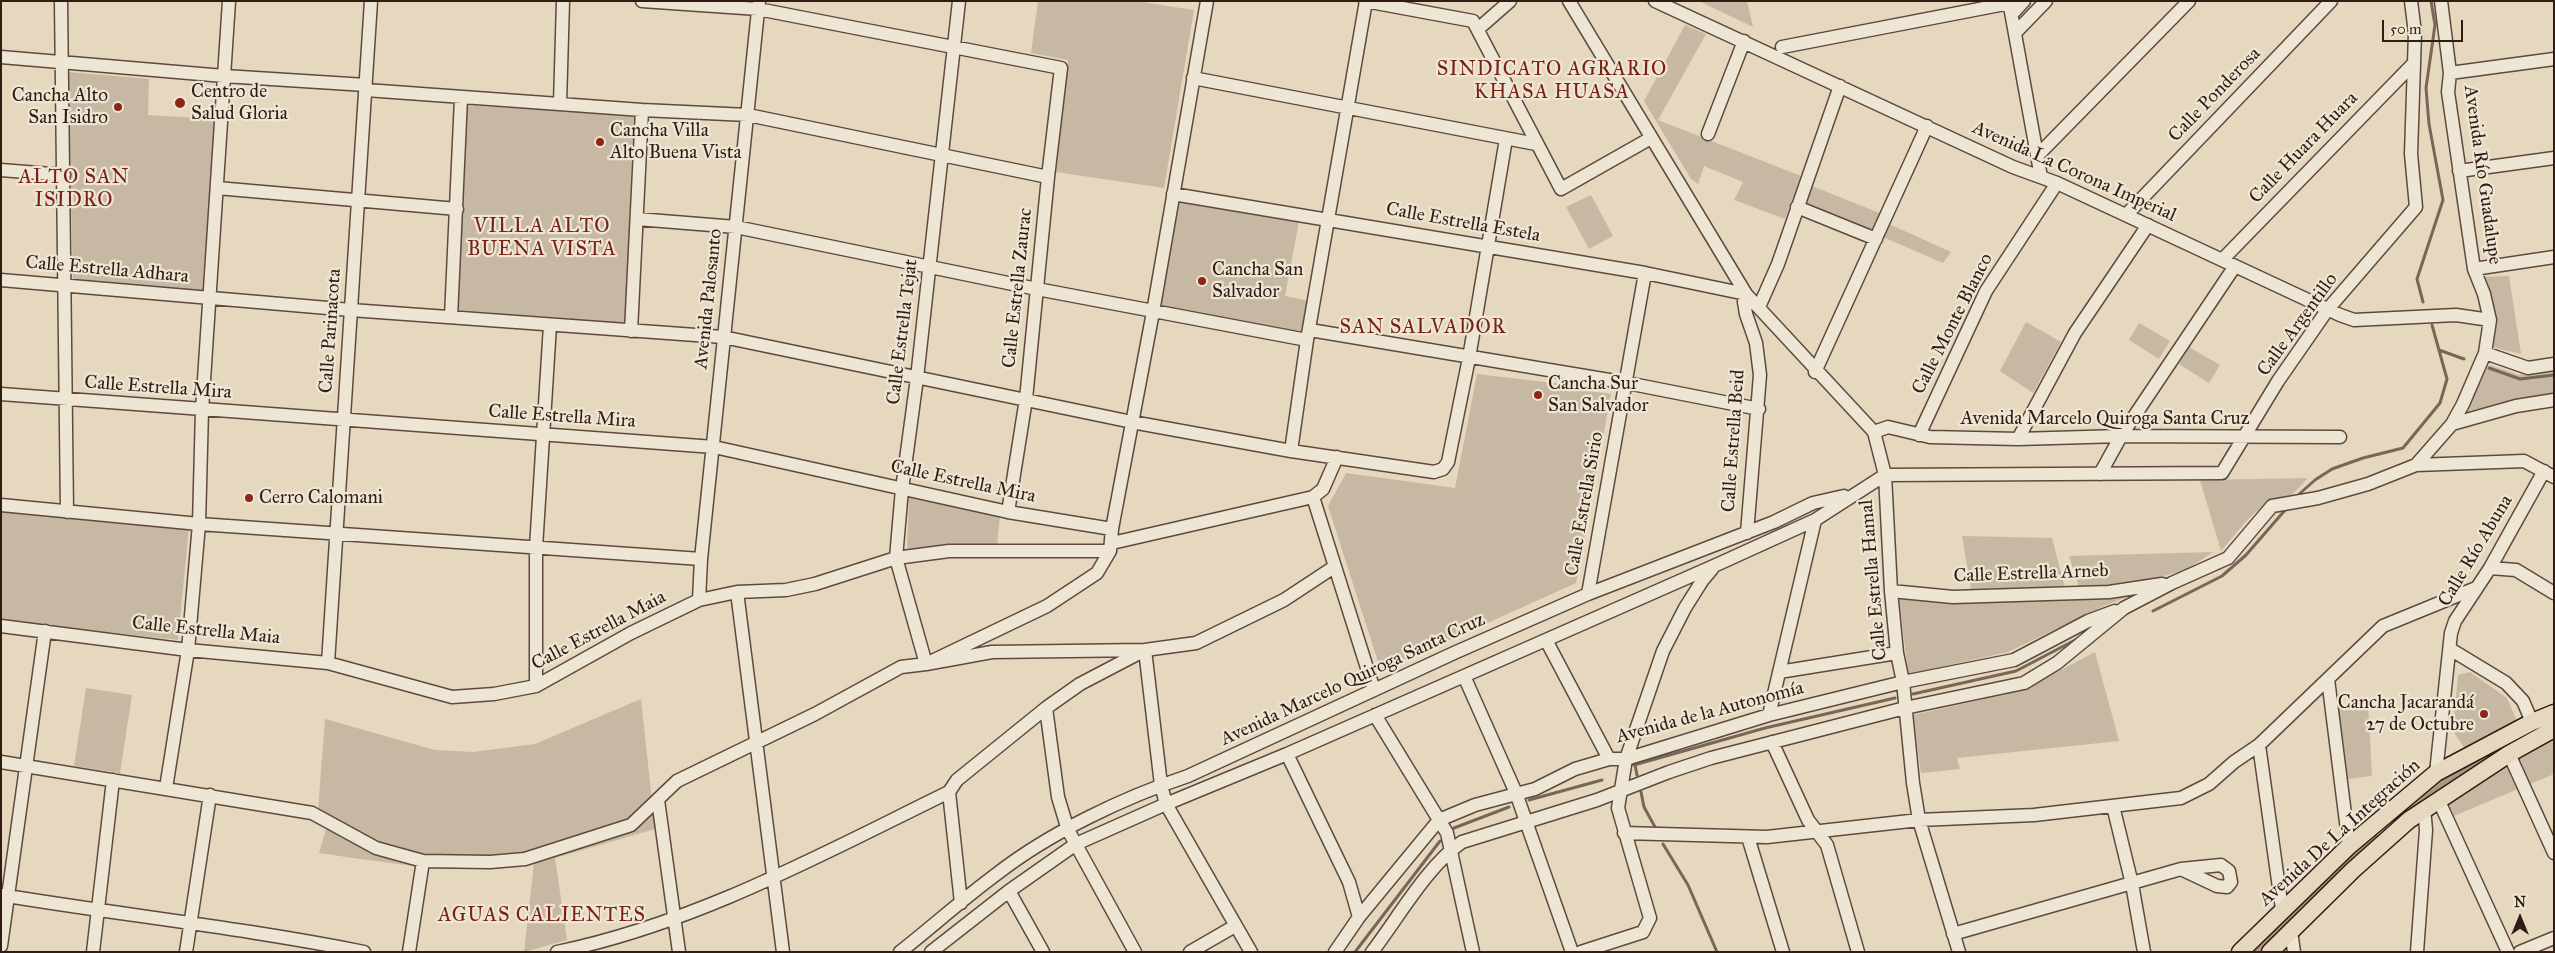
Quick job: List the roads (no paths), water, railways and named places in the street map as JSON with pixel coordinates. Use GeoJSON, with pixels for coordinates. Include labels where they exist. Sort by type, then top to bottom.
{"type":"FeatureCollection","features":[{"type":"Feature","properties":{"kind":"main road","name":"Avenida De La Integración"},"geometry":{"type":"LineString","coordinates":[[2240,952],[2350,846],[2436,773],[2532,722],[2554,714]]}},
{"type":"Feature","properties":{"kind":"main road","name":"Avenida De La Integración"},"geometry":{"type":"LineString","coordinates":[[2270,952],[2353,870],[2424,808],[2508,754],[2554,730]]}},
{"type":"Feature","properties":{"kind":"street"},"geometry":{"type":"LineString","coordinates":[[61,1],[67,512]]}},
{"type":"Feature","properties":{"kind":"street"},"geometry":{"type":"LineString","coordinates":[[166,788],[188,650],[199,524],[202,410],[229,1]]}},
{"type":"Feature","properties":{"kind":"street","name":"Calle Parinacota"},"geometry":{"type":"LineString","coordinates":[[328,663],[338,534],[371,1]]}},
{"type":"Feature","properties":{"kind":"street"},"geometry":{"type":"LineString","coordinates":[[560,104],[563,1]]}},
{"type":"Feature","properties":{"kind":"street"},"geometry":{"type":"LineString","coordinates":[[642,1],[758,5],[954,46]]}},
{"type":"Feature","properties":{"kind":"street","name":"Calle Estrella Tejat"},"geometry":{"type":"LineString","coordinates":[[926,664],[896,558],[902,489],[917,378],[960,1]]}},
{"type":"Feature","properties":{"kind":"street"},"geometry":{"type":"LineString","coordinates":[[926,664],[1047,606],[1098,573],[1111,547],[1112,530],[1153,312],[1207,1]]}},
{"type":"Feature","properties":{"kind":"street"},"geometry":{"type":"LineString","coordinates":[[1291,450],[1308,335],[1366,1],[1474,21],[1536,144],[1561,189],[1651,138]]}},
{"type":"Feature","properties":{"kind":"street"},"geometry":{"type":"LineString","coordinates":[[1478,29],[1510,1]]}},
{"type":"Feature","properties":{"kind":"street"},"geometry":{"type":"LineString","coordinates":[[1569,1],[1746,294],[1815,372],[1874,432]]}},
{"type":"Feature","properties":{"kind":"street","name":"Avenida La Corona Imperial"},"geometry":{"type":"LineString","coordinates":[[1655,1],[2013,167],[2057,183],[2354,320],[2456,315],[2490,320]]}},
{"type":"Feature","properties":{"kind":"street"},"geometry":{"type":"LineString","coordinates":[[1782,47],[2010,6],[2024,1]]}},
{"type":"Feature","properties":{"kind":"street"},"geometry":{"type":"LineString","coordinates":[[2015,33],[2046,1]]}},
{"type":"Feature","properties":{"kind":"street"},"geometry":{"type":"LineString","coordinates":[[2038,155],[2189,1]]}},
{"type":"Feature","properties":{"kind":"street","name":"Calle Ponderosa"},"geometry":{"type":"LineString","coordinates":[[2126,215],[2331,1]]}},
{"type":"Feature","properties":{"kind":"street"},"geometry":{"type":"LineString","coordinates":[[2411,1],[2415,17],[2414,63]]}},
{"type":"Feature","properties":{"kind":"street","name":"Avenida Río Guadalupe"},"geometry":{"type":"LineString","coordinates":[[2416,465],[2452,424],[2463,404],[2485,353],[2490,320],[2484,294],[2474,268],[2459,171],[2448,92],[2450,72],[2441,1]]}},
{"type":"Feature","properties":{"kind":"street","name":"Avenida Palosanto"},"geometry":{"type":"LineString","coordinates":[[699,600],[701,559],[714,447],[723,337],[748,115],[758,5]]}},
{"type":"Feature","properties":{"kind":"street"},"geometry":{"type":"LineString","coordinates":[[2010,6],[2042,177]]}},
{"type":"Feature","properties":{"kind":"street"},"geometry":{"type":"LineString","coordinates":[[1708,134],[1744,41]]}},
{"type":"Feature","properties":{"kind":"street","name":"Calle Estrella Zaurac"},"geometry":{"type":"LineString","coordinates":[[954,46],[1061,68],[1048,176],[1026,399],[1008,512]]}},
{"type":"Feature","properties":{"kind":"street"},"geometry":{"type":"LineString","coordinates":[[1,57],[366,87],[461,98],[748,115],[1048,176]]}},
{"type":"Feature","properties":{"kind":"street"},"geometry":{"type":"LineString","coordinates":[[2450,72],[2554,59]]}},
{"type":"Feature","properties":{"kind":"street","name":"Calle Argentillo"},"geometry":{"type":"LineString","coordinates":[[2100,474],[2222,473],[2242,438],[2328,309],[2416,207],[2411,154],[2414,63]]}},
{"type":"Feature","properties":{"kind":"street","name":"Calle Huara Huara"},"geometry":{"type":"LineString","coordinates":[[2222,260],[2414,63]]}},
{"type":"Feature","properties":{"kind":"street"},"geometry":{"type":"LineString","coordinates":[[1193,78],[1347,110],[1536,144]]}},
{"type":"Feature","properties":{"kind":"street"},"geometry":{"type":"LineString","coordinates":[[1759,307],[1778,264],[1840,86]]}},
{"type":"Feature","properties":{"kind":"street"},"geometry":{"type":"LineString","coordinates":[[451,317],[458,209],[461,98]]}},
{"type":"Feature","properties":{"kind":"street"},"geometry":{"type":"LineString","coordinates":[[631,331],[642,110]]}},
{"type":"Feature","properties":{"kind":"street"},"geometry":{"type":"LineString","coordinates":[[1815,372],[1928,126]]}},
{"type":"Feature","properties":{"kind":"street"},"geometry":{"type":"LineString","coordinates":[[1469,358],[1486,246],[1506,139]]}},
{"type":"Feature","properties":{"kind":"street"},"geometry":{"type":"LineString","coordinates":[[2459,171],[2554,158]]}},
{"type":"Feature","properties":{"kind":"street"},"geometry":{"type":"LineString","coordinates":[[1,170],[64,176]]}},
{"type":"Feature","properties":{"kind":"street","name":"Calle Monte Blanco"},"geometry":{"type":"LineString","coordinates":[[1919,435],[1986,291],[2057,183]]}},
{"type":"Feature","properties":{"kind":"street"},"geometry":{"type":"LineString","coordinates":[[217,188],[458,209]]}},
{"type":"Feature","properties":{"kind":"street","name":"Calle Estrella Estela"},"geometry":{"type":"LineString","coordinates":[[1173,194],[1645,273],[1746,294]]}},
{"type":"Feature","properties":{"kind":"street"},"geometry":{"type":"LineString","coordinates":[[1797,207],[1876,239]]}},
{"type":"Feature","properties":{"kind":"street"},"geometry":{"type":"LineString","coordinates":[[637,219],[736,227],[1153,312],[1626,383],[1759,409]]}},
{"type":"Feature","properties":{"kind":"street"},"geometry":{"type":"LineString","coordinates":[[2018,439],[2075,333],[2148,225]]}},
{"type":"Feature","properties":{"kind":"street"},"geometry":{"type":"LineString","coordinates":[[2474,268],[2554,257]]}},
{"type":"Feature","properties":{"kind":"street"},"geometry":{"type":"LineString","coordinates":[[1884,475],[2100,474],[2121,436],[2235,266]]}},
{"type":"Feature","properties":{"kind":"street","name":"Calle Estrella Sirio"},"geometry":{"type":"LineString","coordinates":[[1588,594],[1645,273]]}},
{"type":"Feature","properties":{"kind":"street","name":"Calle Estrella Adhara"},"geometry":{"type":"LineString","coordinates":[[1,280],[351,310],[723,337],[1132,422],[1291,450],[1434,472],[1443,469],[1448,462],[1469,358]]}},
{"type":"Feature","properties":{"kind":"street","name":"Calle Estrella Beid"},"geometry":{"type":"LineString","coordinates":[[1746,294],[1745,308],[1756,343],[1760,375],[1759,409],[1747,533]]}},
{"type":"Feature","properties":{"kind":"street"},"geometry":{"type":"LineString","coordinates":[[536,686],[536,548],[545,435],[550,325]]}},
{"type":"Feature","properties":{"kind":"street"},"geometry":{"type":"LineString","coordinates":[[2485,353],[2528,368],[2554,364]]}},
{"type":"Feature","properties":{"kind":"street","name":"Calle Estrella Mira"},"geometry":{"type":"LineString","coordinates":[[1,394],[714,447],[1008,512],[1112,530]]}},
{"type":"Feature","properties":{"kind":"street"},"geometry":{"type":"LineString","coordinates":[[2452,424],[2516,406],[2554,400]]}},
{"type":"Feature","properties":{"kind":"street","name":"Avenida Marcelo Quiroga Santa Cruz"},"geometry":{"type":"LineString","coordinates":[[1874,432],[1888,426],[1930,437],[2018,439],[2121,436],[2340,437]]}},
{"type":"Feature","properties":{"kind":"street","name":"Calle Estrella Hamal"},"geometry":{"type":"LineString","coordinates":[[1874,432],[1884,475],[1897,653],[1903,682],[1908,749],[1919,820],[1959,952]]}},
{"type":"Feature","properties":{"kind":"street"},"geometry":{"type":"LineString","coordinates":[[1337,457],[1323,489],[1313,497],[1374,690]]}},
{"type":"Feature","properties":{"kind":"street"},"geometry":{"type":"LineString","coordinates":[[1375,951],[1435,868],[1452,849],[1462,842],[1597,800],[1711,758],[1905,708],[2024,683],[2057,663],[2124,608],[2172,583],[2228,558],[2272,506],[2318,498],[2368,484],[2416,465],[2524,460],[2549,474]]}},
{"type":"Feature","properties":{"kind":"street","name":"Calle Río Abuna"},"geometry":{"type":"LineString","coordinates":[[2436,773],[2455,621],[2549,474]]}},
{"type":"Feature","properties":{"kind":"street","name":"Avenida Marcelo Quiroga Santa Cruz"},"geometry":{"type":"LineString","coordinates":[[936,950],[1009,891],[1076,844],[1287,754],[1374,714],[1716,566],[1815,520],[1884,475]]}},
{"type":"Feature","properties":{"kind":"street","name":"Avenida Marcelo Quiroga Santa Cruz"},"geometry":{"type":"LineString","coordinates":[[900,952],[999,872],[1094,814],[1161,785],[1188,776],[1588,594],[1747,533],[1813,503],[1851,495]]}},
{"type":"Feature","properties":{"kind":"street","name":"Calle Estrella Maia"},"geometry":{"type":"LineString","coordinates":[[1,626],[188,650],[328,663],[452,697],[494,694],[536,686],[631,633],[699,600],[737,592],[786,590],[815,584],[896,558],[949,552],[1004,552],[1111,547],[1313,497]]}},
{"type":"Feature","properties":{"kind":"street"},"geometry":{"type":"LineString","coordinates":[[1,505],[199,524],[701,559]]}},
{"type":"Feature","properties":{"kind":"street"},"geometry":{"type":"LineString","coordinates":[[1769,715],[1815,520]]}},
{"type":"Feature","properties":{"kind":"street"},"geometry":{"type":"LineString","coordinates":[[1581,952],[1643,932],[1650,918],[1618,808],[1626,760],[1663,651],[1685,608],[1702,581],[1716,566]]}},
{"type":"Feature","properties":{"kind":"street"},"geometry":{"type":"LineString","coordinates":[[1,762],[312,813],[376,848],[423,861],[490,862],[525,859],[631,825],[678,781],[815,714],[902,667],[992,652],[1145,650],[1196,643],[1284,600],[1334,567]]}},
{"type":"Feature","properties":{"kind":"street"},"geometry":{"type":"LineString","coordinates":[[2490,568],[2516,570],[2554,593]]}},
{"type":"Feature","properties":{"kind":"street","name":"Calle Estrella Arneb"},"geometry":{"type":"LineString","coordinates":[[1891,591],[1953,597],[2109,592],[2172,583]]}},
{"type":"Feature","properties":{"kind":"street"},"geometry":{"type":"LineString","coordinates":[[1624,833],[1748,838],[1818,833],[1919,820],[2034,815],[2164,801],[2196,792],[2209,784],[2234,762],[2259,746],[2383,626],[2476,588]]}},
{"type":"Feature","properties":{"kind":"street"},"geometry":{"type":"LineString","coordinates":[[737,592],[783,952]]}},
{"type":"Feature","properties":{"kind":"street","name":"Avenida de la Autonomía"},"geometry":{"type":"LineString","coordinates":[[1335,952],[1359,917],[1440,820],[1475,805],[1535,789],[1575,769],[1609,759],[1626,760],[1769,715],[1903,682],[2014,660],[2088,621],[2124,608]]}},
{"type":"Feature","properties":{"kind":"street"},"geometry":{"type":"LineString","coordinates":[[1,946],[5,895],[45,631]]}},
{"type":"Feature","properties":{"kind":"street"},"geometry":{"type":"LineString","coordinates":[[1546,640],[1609,759]]}},
{"type":"Feature","properties":{"kind":"street"},"geometry":{"type":"LineString","coordinates":[[2450,649],[2506,683],[2523,701],[2532,722]]}},
{"type":"Feature","properties":{"kind":"street"},"geometry":{"type":"LineString","coordinates":[[556,952],[570,950],[675,919],[774,878],[949,792],[957,780],[1046,708],[1080,684],[1145,650]]}},
{"type":"Feature","properties":{"kind":"street"},"geometry":{"type":"LineString","coordinates":[[1145,650],[1161,785],[1166,804],[1251,952]]}},
{"type":"Feature","properties":{"kind":"street"},"geometry":{"type":"LineString","coordinates":[[1779,672],[1897,653]]}},
{"type":"Feature","properties":{"kind":"street"},"geometry":{"type":"LineString","coordinates":[[1464,676],[1528,822],[1572,952]]}},
{"type":"Feature","properties":{"kind":"street"},"geometry":{"type":"LineString","coordinates":[[2328,679],[2350,846]]}},
{"type":"Feature","properties":{"kind":"street"},"geometry":{"type":"LineString","coordinates":[[1046,708],[1058,797],[1068,830],[1135,952]]}},
{"type":"Feature","properties":{"kind":"street"},"geometry":{"type":"LineString","coordinates":[[1374,714],[1440,820],[1452,849],[1473,952]]}},
{"type":"Feature","properties":{"kind":"street"},"geometry":{"type":"LineString","coordinates":[[1772,742],[1808,820],[1828,845],[1858,952]]}},
{"type":"Feature","properties":{"kind":"street"},"geometry":{"type":"LineString","coordinates":[[2259,746],[2282,910]]}},
{"type":"Feature","properties":{"kind":"street"},"geometry":{"type":"LineString","coordinates":[[1287,754],[1349,882],[1359,917]]}},
{"type":"Feature","properties":{"kind":"street"},"geometry":{"type":"LineString","coordinates":[[2508,754],[2554,853]]}},
{"type":"Feature","properties":{"kind":"street"},"geometry":{"type":"LineString","coordinates":[[93,952],[113,780]]}},
{"type":"Feature","properties":{"kind":"street"},"geometry":{"type":"LineString","coordinates":[[949,792],[961,903]]}},
{"type":"Feature","properties":{"kind":"street"},"geometry":{"type":"LineString","coordinates":[[186,952],[210,795]]}},
{"type":"Feature","properties":{"kind":"street"},"geometry":{"type":"LineString","coordinates":[[2438,799],[2508,952]]}},
{"type":"Feature","properties":{"kind":"street"},"geometry":{"type":"LineString","coordinates":[[658,800],[679,952]]}},
{"type":"Feature","properties":{"kind":"street"},"geometry":{"type":"LineString","coordinates":[[2114,806],[2132,884],[2144,952]]}},
{"type":"Feature","properties":{"kind":"street"},"geometry":{"type":"LineString","coordinates":[[2417,952],[2426,830],[2424,808]]}},
{"type":"Feature","properties":{"kind":"street"},"geometry":{"type":"LineString","coordinates":[[1748,838],[1783,952]]}},
{"type":"Feature","properties":{"kind":"street"},"geometry":{"type":"LineString","coordinates":[[408,952],[423,861]]}},
{"type":"Feature","properties":{"kind":"street"},"geometry":{"type":"LineString","coordinates":[[1953,934],[2181,869]]}},
{"type":"Feature","properties":{"kind":"street"},"geometry":{"type":"LineString","coordinates":[[1009,891],[1043,952]]}},
{"type":"Feature","properties":{"kind":"street"},"geometry":{"type":"LineString","coordinates":[[5,895],[97,911],[190,924],[299,946],[364,952]]}},
{"type":"Feature","properties":{"kind":"street"},"geometry":{"type":"LineString","coordinates":[[1190,952],[1235,926]]}},
{"type":"Feature","properties":{"kind":"street"},"geometry":{"type":"LineString","coordinates":[[2291,931],[2294,952]]}},
{"type":"Feature","properties":{"kind":"street"},"geometry":{"type":"LineString","coordinates":[[2520,952],[2554,938]]}},
{"type":"Feature","properties":{"kind":"waterway"},"geometry":{"type":"LineString","coordinates":[[2423,302],[2417,279],[2443,200],[2429,124],[2426,88],[2435,25],[2431,1]]}},
{"type":"Feature","properties":{"kind":"waterway"},"geometry":{"type":"LineString","coordinates":[[2297,496],[2315,480],[2332,469],[2363,458],[2403,448],[2440,403],[2447,379],[2432,325]]}},
{"type":"Feature","properties":{"kind":"waterway"},"geometry":{"type":"LineString","coordinates":[[2439,350],[2464,359]]}},
{"type":"Feature","properties":{"kind":"waterway"},"geometry":{"type":"LineString","coordinates":[[2489,368],[2520,379],[2554,375]]}},
{"type":"Feature","properties":{"kind":"waterway"},"geometry":{"type":"LineString","coordinates":[[2153,611],[2222,576],[2246,555],[2286,509]]}},
{"type":"Feature","properties":{"kind":"waterway"},"geometry":{"type":"LineString","coordinates":[[1913,694],[2016,671],[2079,638]]}},
{"type":"Feature","properties":{"kind":"waterway"},"geometry":{"type":"LineString","coordinates":[[1634,765],[1765,728],[1895,698]]}},
{"type":"Feature","properties":{"kind":"waterway"},"geometry":{"type":"LineString","coordinates":[[2396,816],[2492,751]]}},
{"type":"Feature","properties":{"kind":"waterway"},"geometry":{"type":"LineString","coordinates":[[1635,765],[1637,775]]}},
{"type":"Feature","properties":{"kind":"waterway"},"geometry":{"type":"LineString","coordinates":[[1529,800],[1602,780]]}},
{"type":"Feature","properties":{"kind":"waterway"},"geometry":{"type":"LineString","coordinates":[[1641,792],[1644,807],[1655,827]]}},
{"type":"Feature","properties":{"kind":"waterway"},"geometry":{"type":"LineString","coordinates":[[1454,828],[1509,807]]}},
{"type":"Feature","properties":{"kind":"waterway"},"geometry":{"type":"LineString","coordinates":[[2256,952],[2372,836]]}},
{"type":"Feature","properties":{"kind":"waterway"},"geometry":{"type":"LineString","coordinates":[[1355,952],[1440,841]]}},
{"type":"Feature","properties":{"kind":"waterway"},"geometry":{"type":"LineString","coordinates":[[1663,844],[1688,885],[1717,952]]}},
{"type":"Feature","properties":{"kind":"place","name":"Centro de Salud Gloria"},"geometry":{"type":"Point","coordinates":[180,103]}},
{"type":"Feature","properties":{"kind":"place","name":"Cancha Alto San Isidro"},"geometry":{"type":"Point","coordinates":[118,107]}},
{"type":"Feature","properties":{"kind":"place","name":"Cancha Villa Alto Buena Vista"},"geometry":{"type":"Point","coordinates":[600,142]}},
{"type":"Feature","properties":{"kind":"place","name":"Cancha San Salvador"},"geometry":{"type":"Point","coordinates":[1202,281]}},
{"type":"Feature","properties":{"kind":"place","name":"Cancha Sur San Salvador"},"geometry":{"type":"Point","coordinates":[1538,395]}},
{"type":"Feature","properties":{"kind":"place","name":"Cerro Calomani"},"geometry":{"type":"Point","coordinates":[249,498]}},
{"type":"Feature","properties":{"kind":"place","name":"Cancha Jacarandá 27 de Octubre"},"geometry":{"type":"Point","coordinates":[2484,714]}},
{"type":"Feature","properties":{"kind":"district","name":"SINDICATO AGRARIO KHASA HUASA"},"geometry":{"type":"Point","coordinates":[1552,82]}},
{"type":"Feature","properties":{"kind":"district","name":"ALTO SAN ISIDRO"},"geometry":{"type":"Point","coordinates":[74,190]}},
{"type":"Feature","properties":{"kind":"district","name":"VILLA ALTO BUENA VISTA"},"geometry":{"type":"Point","coordinates":[542,238]}},
{"type":"Feature","properties":{"kind":"district","name":"SAN SALVADOR"},"geometry":{"type":"Point","coordinates":[1423,328]}},
{"type":"Feature","properties":{"kind":"district","name":"AGUAS CALIENTES"},"geometry":{"type":"Point","coordinates":[542,916]}}]}
